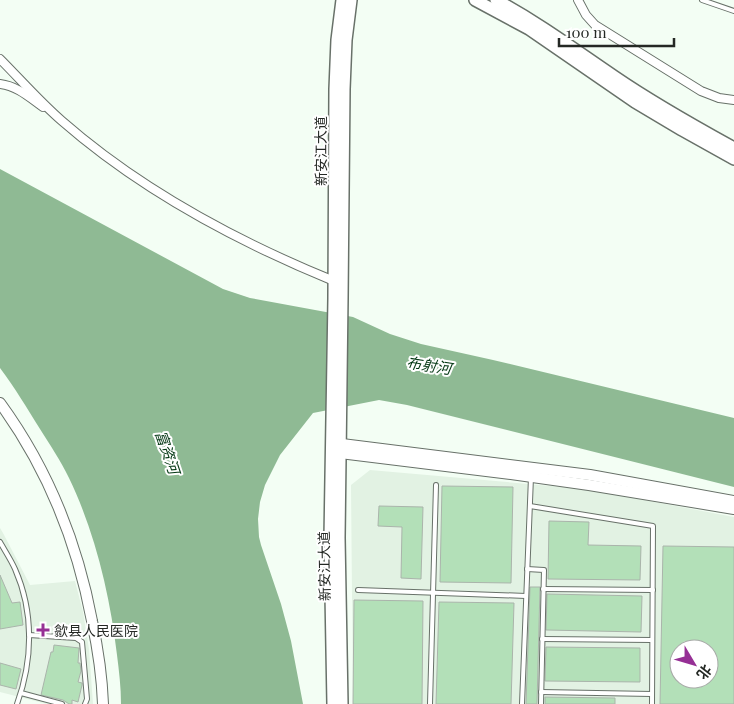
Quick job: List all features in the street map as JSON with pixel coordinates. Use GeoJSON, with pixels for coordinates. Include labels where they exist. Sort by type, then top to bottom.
{"type":"FeatureCollection","features":[{"type":"Feature","properties":{"kind":"main road","name":"新安江大道"},"geometry":{"type":"LineString","coordinates":[[338,302],[334,281],[336,64],[342,0]]}},
{"type":"Feature","properties":{"kind":"main road","name":"新安江大道"},"geometry":{"type":"LineString","coordinates":[[342,704],[336,427],[344,65],[351,0]]}},
{"type":"Feature","properties":{"kind":"main road"},"geometry":{"type":"LineString","coordinates":[[475,0],[529,29],[635,102],[734,158]]}},
{"type":"Feature","properties":{"kind":"main road"},"geometry":{"type":"LineString","coordinates":[[496,0],[550,31],[663,108],[734,148]]}},
{"type":"Feature","properties":{"kind":"main road","name":"新安江大道"},"geometry":{"type":"LineString","coordinates":[[333,704],[330,538],[336,448]]}},
{"type":"Feature","properties":{"kind":"street"},"geometry":{"type":"LineString","coordinates":[[578,0],[586,15],[595,24],[701,91],[719,98],[734,100]]}},
{"type":"Feature","properties":{"kind":"street"},"geometry":{"type":"LineString","coordinates":[[0,59],[61,120]]}},
{"type":"Feature","properties":{"kind":"street"},"geometry":{"type":"LineString","coordinates":[[0,84],[9,85],[20,90],[124,170],[191,213],[264,251],[334,281]]}},
{"type":"Feature","properties":{"kind":"street"},"geometry":{"type":"LineString","coordinates":[[0,403],[22,436],[47,481],[73,544],[96,640],[103,704]]}},
{"type":"Feature","properties":{"kind":"street"},"geometry":{"type":"LineString","coordinates":[[336,448],[588,485],[734,509]]}},
{"type":"Feature","properties":{"kind":"street"},"geometry":{"type":"LineString","coordinates":[[336,448],[590,475],[734,501]]}},
{"type":"Feature","properties":{"kind":"lane"},"geometry":{"type":"LineString","coordinates":[[702,0],[734,11]]}},
{"type":"Feature","properties":{"kind":"lane"},"geometry":{"type":"LineString","coordinates":[[522,704],[531,477]]}},
{"type":"Feature","properties":{"kind":"lane"},"geometry":{"type":"LineString","coordinates":[[430,704],[436,485]]}},
{"type":"Feature","properties":{"kind":"lane"},"geometry":{"type":"LineString","coordinates":[[530,506],[653,526],[652,704]]}},
{"type":"Feature","properties":{"kind":"lane"},"geometry":{"type":"LineString","coordinates":[[0,542],[15,567],[27,611],[29,635],[27,669],[17,704]]}},
{"type":"Feature","properties":{"kind":"lane"},"geometry":{"type":"LineString","coordinates":[[527,569],[544,570],[541,704]]}},
{"type":"Feature","properties":{"kind":"lane"},"geometry":{"type":"LineString","coordinates":[[543,589],[653,590]]}},
{"type":"Feature","properties":{"kind":"lane"},"geometry":{"type":"LineString","coordinates":[[358,590],[526,596]]}},
{"type":"Feature","properties":{"kind":"lane"},"geometry":{"type":"LineString","coordinates":[[29,635],[76,638],[82,642],[87,699],[85,704]]}},
{"type":"Feature","properties":{"kind":"lane"},"geometry":{"type":"LineString","coordinates":[[542,639],[652,640]]}},
{"type":"Feature","properties":{"kind":"lane"},"geometry":{"type":"LineString","coordinates":[[541,692],[652,694]]}},
{"type":"Feature","properties":{"kind":"lane"},"geometry":{"type":"LineString","coordinates":[[21,693],[62,704]]}},
{"type":"Feature","properties":{"kind":"shaded area"},"geometry":{"type":"Polygon","coordinates":[[[370,470],[586,489],[734,517],[734,704],[353,704],[351,485],[370,470]]]}},
{"type":"Feature","properties":{"kind":"shaded area","name":"歙县人民医院"},"geometry":{"type":"Polygon","coordinates":[[[0,528],[30,585],[75,581],[83,612],[89,649],[93,704],[47,704],[0,692],[0,528]]]}},
{"type":"Feature","properties":{"kind":"water"},"geometry":{"type":"Polygon","coordinates":[[[0,169],[223,289],[250,298],[353,317],[390,334],[421,344],[734,418],[734,487],[407,405],[379,400],[313,413],[280,455],[265,485],[258,519],[259,537],[291,641],[303,704],[121,704],[114,632],[106,587],[94,542],[78,499],[62,465],[21,398],[0,368],[0,169]]]}},
{"type":"Feature","properties":{"kind":"building"},"geometry":{"type":"Polygon","coordinates":[[[442,486],[513,487],[511,583],[440,582],[442,486]]]}},
{"type":"Feature","properties":{"kind":"building"},"geometry":{"type":"Polygon","coordinates":[[[379,506],[423,507],[421,579],[401,578],[402,527],[378,526],[379,506]]]}},
{"type":"Feature","properties":{"kind":"building"},"geometry":{"type":"Polygon","coordinates":[[[549,521],[589,522],[588,545],[641,546],[640,580],[548,579],[549,521]]]}},
{"type":"Feature","properties":{"kind":"building"},"geometry":{"type":"Polygon","coordinates":[[[663,546],[734,547],[734,704],[660,704],[663,546]]]}},
{"type":"Feature","properties":{"kind":"building"},"geometry":{"type":"Polygon","coordinates":[[[0,575],[12,603],[20,602],[23,625],[0,629],[0,575]]]}},
{"type":"Feature","properties":{"kind":"building"},"geometry":{"type":"Polygon","coordinates":[[[530,587],[540,587],[537,704],[526,704],[530,587]]]}},
{"type":"Feature","properties":{"kind":"building"},"geometry":{"type":"Polygon","coordinates":[[[547,594],[642,596],[641,632],[546,630],[547,594]]]}},
{"type":"Feature","properties":{"kind":"building"},"geometry":{"type":"Polygon","coordinates":[[[354,600],[423,601],[422,704],[353,704],[354,600]]]}},
{"type":"Feature","properties":{"kind":"building"},"geometry":{"type":"Polygon","coordinates":[[[439,602],[514,603],[511,704],[436,704],[439,602]]]}},
{"type":"Feature","properties":{"kind":"building"},"geometry":{"type":"Polygon","coordinates":[[[54,645],[79,648],[78,663],[80,663],[81,671],[78,682],[82,683],[82,685],[78,702],[72,700],[72,704],[69,704],[63,700],[41,695],[54,645]]]}},
{"type":"Feature","properties":{"kind":"building"},"geometry":{"type":"Polygon","coordinates":[[[546,647],[640,648],[640,682],[545,681],[546,647]]]}},
{"type":"Feature","properties":{"kind":"building"},"geometry":{"type":"Polygon","coordinates":[[[0,663],[21,669],[16,689],[0,685],[0,663]]]}},
{"type":"Feature","properties":{"kind":"building"},"geometry":{"type":"Polygon","coordinates":[[[545,697],[615,698],[615,704],[545,704],[545,697]]]}},
{"type":"Feature","properties":{"kind":"place","name":"歙县人民医院"},"geometry":{"type":"Point","coordinates":[43,630]}},
{"type":"Feature","properties":{"kind":"water label","name":"布射河"},"geometry":{"type":"Point","coordinates":[429,365]}},
{"type":"Feature","properties":{"kind":"water label","name":"富资河"},"geometry":{"type":"Point","coordinates":[168,452]}}]}
